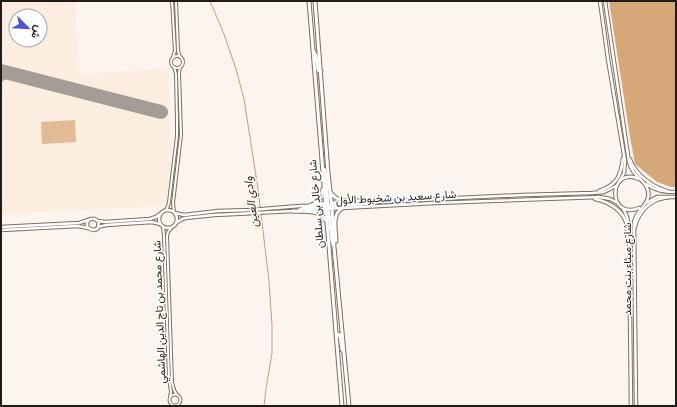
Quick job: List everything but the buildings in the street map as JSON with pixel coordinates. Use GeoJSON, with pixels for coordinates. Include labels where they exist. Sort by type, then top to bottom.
{"type":"FeatureCollection","features":[{"type":"Feature","properties":{"kind":"main road","name":"شارع خالِد بن سلطان"},"geometry":{"type":"LineString","coordinates":[[309,1],[324,184],[329,206],[327,228],[342,406]]}},
{"type":"Feature","properties":{"kind":"main road","name":"شارع خالِد بن سلطان"},"geometry":{"type":"LineString","coordinates":[[315,1],[323,98],[329,206],[348,406]]}},
{"type":"Feature","properties":{"kind":"main road"},"geometry":{"type":"LineString","coordinates":[[600,1],[624,161],[623,176],[616,186],[615,195],[618,203],[623,208],[632,210],[641,207]]}},
{"type":"Feature","properties":{"kind":"main road"},"geometry":{"type":"LineString","coordinates":[[605,1],[630,167],[647,188],[647,201],[644,204]]}},
{"type":"Feature","properties":{"kind":"main road"},"geometry":{"type":"LineString","coordinates":[[319,51],[324,47]]}},
{"type":"Feature","properties":{"kind":"main road"},"geometry":{"type":"LineString","coordinates":[[313,50],[316,56],[318,71],[321,71]]}},
{"type":"Feature","properties":{"kind":"main road"},"geometry":{"type":"LineString","coordinates":[[323,98],[328,101]]}},
{"type":"Feature","properties":{"kind":"main road"},"geometry":{"type":"LineString","coordinates":[[592,193],[607,188],[620,174],[622,169],[623,153]]}},
{"type":"Feature","properties":{"kind":"main road"},"geometry":{"type":"LineString","coordinates":[[628,153],[632,165],[636,171],[653,185],[670,192]]}},
{"type":"Feature","properties":{"kind":"main road"},"geometry":{"type":"LineString","coordinates":[[323,168],[326,176],[329,206]]}},
{"type":"Feature","properties":{"kind":"main road"},"geometry":{"type":"LineString","coordinates":[[328,173],[331,194],[333,196],[344,200],[373,202]]}},
{"type":"Feature","properties":{"kind":"main road"},"geometry":{"type":"LineString","coordinates":[[619,182],[628,177],[642,180]]}},
{"type":"Feature","properties":{"kind":"main road"},"geometry":{"type":"LineString","coordinates":[[309,206],[319,200],[324,184]]}},
{"type":"Feature","properties":{"kind":"main road"},"geometry":{"type":"LineString","coordinates":[[645,184],[656,190],[676,192]]}},
{"type":"Feature","properties":{"kind":"main road","name":"شارع سعيد بن شخبوط الأول"},"geometry":{"type":"LineString","coordinates":[[373,202],[592,193],[604,192],[616,186]]}},
{"type":"Feature","properties":{"kind":"main road","name":"شارع سعيد بن شخبوط الأول"},"geometry":{"type":"LineString","coordinates":[[176,223],[186,218],[279,210],[300,206],[329,206],[342,208],[600,197],[607,198],[618,203]]}},
{"type":"Feature","properties":{"kind":"main road"},"geometry":{"type":"LineString","coordinates":[[644,204],[657,197],[676,197]]}},
{"type":"Feature","properties":{"kind":"main road"},"geometry":{"type":"LineString","coordinates":[[634,241],[636,222],[642,212],[654,201],[669,197]]}},
{"type":"Feature","properties":{"kind":"main road"},"geometry":{"type":"LineString","coordinates":[[592,198],[608,202],[623,215],[629,244]]}},
{"type":"Feature","properties":{"kind":"main road"},"geometry":{"type":"LineString","coordinates":[[299,210],[305,208],[373,202]]}},
{"type":"Feature","properties":{"kind":"main road","name":"شارع ميثاء بنت محمد"},"geometry":{"type":"LineString","coordinates":[[636,406],[634,220],[644,204]]}},
{"type":"Feature","properties":{"kind":"main road"},"geometry":{"type":"LineString","coordinates":[[334,247],[336,239],[335,218],[342,208]]}},
{"type":"Feature","properties":{"kind":"main road","name":"شارع ميثاء بنت محمد"},"geometry":{"type":"LineString","coordinates":[[623,208],[629,222],[631,406]]}},
{"type":"Feature","properties":{"kind":"main road"},"geometry":{"type":"LineString","coordinates":[[1,227],[83,223],[94,218],[98,221],[105,222],[150,219],[166,210],[175,212],[177,218],[176,223],[172,227],[166,228],[160,224],[150,222],[106,225],[93,230],[80,226],[1,230]]}},
{"type":"Feature","properties":{"kind":"main road","name":"شارع سعيد بن شخبوط الأول"},"geometry":{"type":"LineString","coordinates":[[279,210],[299,210]]}},
{"type":"Feature","properties":{"kind":"main road","name":"شارع سعيد بن شخبوط الأول"},"geometry":{"type":"LineString","coordinates":[[175,212],[184,215],[218,211],[250,212]]}},
{"type":"Feature","properties":{"kind":"main road"},"geometry":{"type":"LineString","coordinates":[[293,211],[312,212],[323,216],[325,218],[327,228]]}},
{"type":"Feature","properties":{"kind":"main road"},"geometry":{"type":"LineString","coordinates":[[160,214],[160,224]]}},
{"type":"Feature","properties":{"kind":"main road"},"geometry":{"type":"LineString","coordinates":[[88,220],[88,228]]}},
{"type":"Feature","properties":{"kind":"main road"},"geometry":{"type":"LineString","coordinates":[[98,221],[98,227]]}},
{"type":"Feature","properties":{"kind":"main road"},"geometry":{"type":"LineString","coordinates":[[337,336],[339,334],[340,336],[344,357]]}},
{"type":"Feature","properties":{"kind":"street"},"geometry":{"type":"LineString","coordinates":[[166,210],[169,204],[177,136],[176,76],[171,62],[175,51],[172,1]]}},
{"type":"Feature","properties":{"kind":"street"},"geometry":{"type":"LineString","coordinates":[[175,212],[173,203],[181,126],[179,73],[183,62],[178,51],[176,1]]}},
{"type":"Feature","properties":{"kind":"street"},"geometry":{"type":"LineString","coordinates":[[173,57],[180,57]]}},
{"type":"Feature","properties":{"kind":"street"},"geometry":{"type":"LineString","coordinates":[[174,67],[180,67]]}},
{"type":"Feature","properties":{"kind":"street","name":"شارع محمد بن تاج الدين الهاشمي"},"geometry":{"type":"LineString","coordinates":[[163,227],[171,392],[170,397]]}},
{"type":"Feature","properties":{"kind":"street","name":"شارع محمد بن تاج الدين الهاشمي"},"geometry":{"type":"LineString","coordinates":[[172,227],[167,236],[172,382],[174,390],[178,395]]}},
{"type":"Feature","properties":{"kind":"street"},"geometry":{"type":"LineString","coordinates":[[174,394],[178,395],[180,397],[179,404],[176,406],[171,405],[169,400],[170,397],[174,394]]}},
{"type":"Feature","properties":{"kind":"shaded area"},"geometry":{"type":"Polygon","coordinates":[[[1,1],[75,1],[79,74],[168,69],[172,149],[166,204],[163,206],[1,214],[1,1]]]}},
{"type":"Feature","properties":{"kind":"shaded area"},"geometry":{"type":"Polygon","coordinates":[[[609,1],[676,1],[676,187],[671,187],[657,182],[635,164],[609,1]]]}},
{"type":"Feature","properties":{"kind":"shaded area"},"geometry":{"type":"Polygon","coordinates":[[[75,120],[76,142],[42,144],[41,122],[75,120]]]}},
{"type":"Feature","properties":{"kind":"waterway","name":"وادي العين"},"geometry":{"type":"LineString","coordinates":[[210,1],[224,34],[244,99],[258,189],[269,281],[272,325],[272,353],[264,406]]}},
{"type":"Feature","properties":{"kind":"taxiway"},"geometry":{"type":"LineString","coordinates":[[1,79],[6,75],[12,74]]}},
{"type":"Feature","properties":{"kind":"runway"},"geometry":{"type":"LineString","coordinates":[[1,71],[161,112]]}}]}
